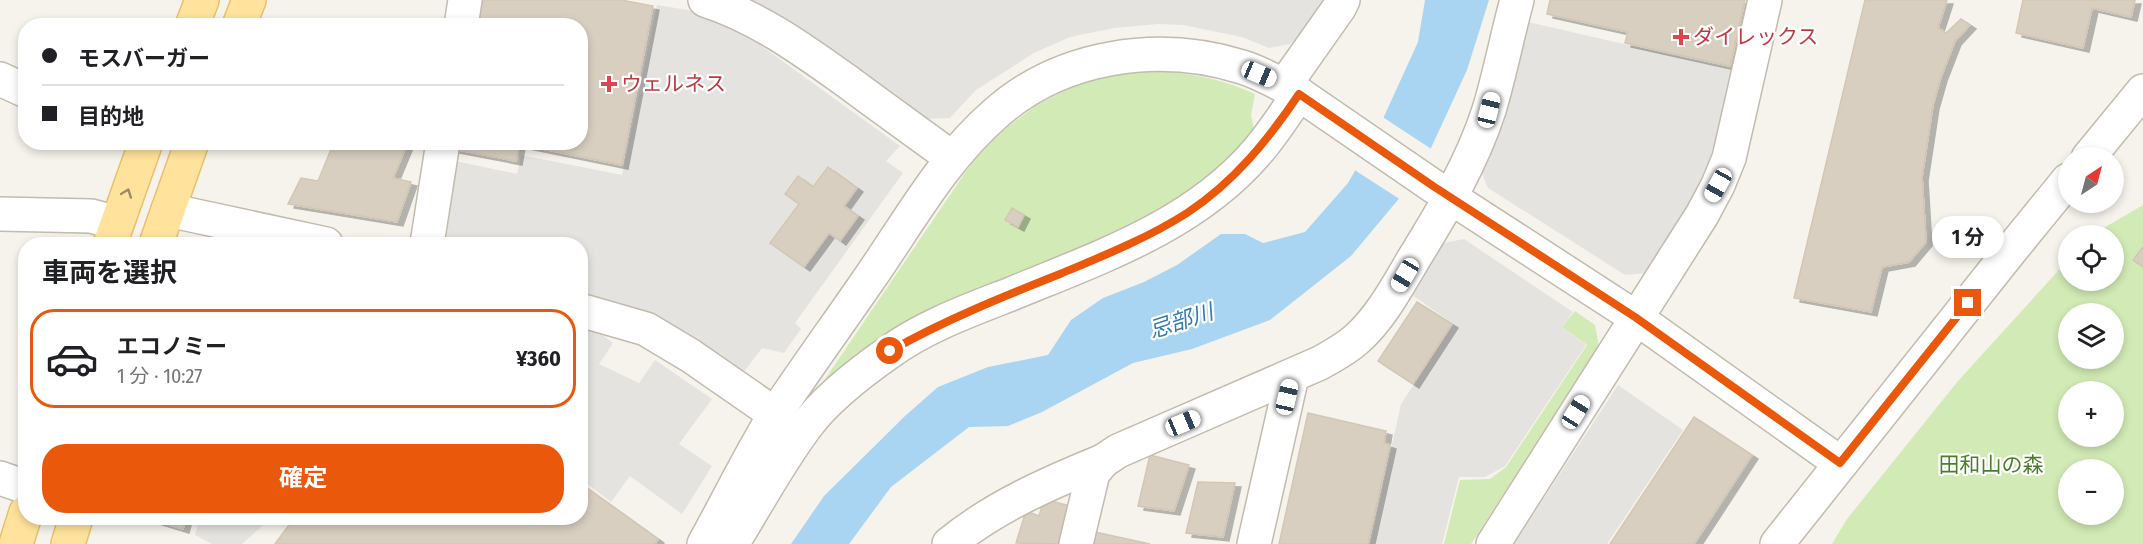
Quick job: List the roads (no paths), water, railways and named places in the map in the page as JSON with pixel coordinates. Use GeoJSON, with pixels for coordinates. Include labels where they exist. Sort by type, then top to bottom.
{"type":"FeatureCollection","features":[{"type":"Feature","properties":{"kind":"main road"},"geometry":{"type":"LineString","coordinates":[[195,18],[202,0]]}},
{"type":"Feature","properties":{"kind":"main road"},"geometry":{"type":"LineString","coordinates":[[242,18],[249,0]]}},
{"type":"Feature","properties":{"kind":"main road"},"geometry":{"type":"LineString","coordinates":[[113,234],[144,150]]}},
{"type":"Feature","properties":{"kind":"main road"},"geometry":{"type":"LineString","coordinates":[[158,237],[189,150]]}},
{"type":"Feature","properties":{"kind":"main road"},"geometry":{"type":"LineString","coordinates":[[16,544],[22,525]]}},
{"type":"Feature","properties":{"kind":"main road"},"geometry":{"type":"LineString","coordinates":[[69,544],[74,525]]}},
{"type":"Feature","properties":{"kind":"street"},"geometry":{"type":"LineString","coordinates":[[462,18],[465,0]]}},
{"type":"Feature","properties":{"kind":"street"},"geometry":{"type":"LineString","coordinates":[[705,0],[729,8],[768,27],[952,158]]}},
{"type":"Feature","properties":{"kind":"street"},"geometry":{"type":"LineString","coordinates":[[732,544],[808,423],[854,379],[890,351],[968,311],[1123,248],[1188,213],[1224,184],[1256,154],[1294,92],[1343,0]]}},
{"type":"Feature","properties":{"kind":"street"},"geometry":{"type":"LineString","coordinates":[[949,544],[987,516],[1061,478],[1292,376],[1337,354],[1358,338],[1395,292],[1434,225],[1441,192],[1470,158],[1489,110],[1517,0]]}},
{"type":"Feature","properties":{"kind":"street"},"geometry":{"type":"LineString","coordinates":[[1493,544],[1718,185],[1729,158],[1765,0]]}},
{"type":"Feature","properties":{"kind":"street"},"geometry":{"type":"LineString","coordinates":[[704,544],[776,414],[952,158],[995,114],[1032,87],[1071,68],[1118,57],[1156,54],[1198,58],[1242,67],[1294,92],[1441,192],[1635,317],[1840,463]]}},
{"type":"Feature","properties":{"kind":"street"},"geometry":{"type":"LineString","coordinates":[[0,80],[18,88]]}},
{"type":"Feature","properties":{"kind":"street"},"geometry":{"type":"LineString","coordinates":[[2097,147],[2143,91]]}},
{"type":"Feature","properties":{"kind":"street"},"geometry":{"type":"LineString","coordinates":[[428,237],[442,150]]}},
{"type":"Feature","properties":{"kind":"street"},"geometry":{"type":"LineString","coordinates":[[1777,544],[2058,192]]}},
{"type":"Feature","properties":{"kind":"street"},"geometry":{"type":"LineString","coordinates":[[168,210],[293,237]]}},
{"type":"Feature","properties":{"kind":"street"},"geometry":{"type":"LineString","coordinates":[[0,214],[91,216],[113,234]]}},
{"type":"Feature","properties":{"kind":"street"},"geometry":{"type":"LineString","coordinates":[[588,312],[646,329],[709,367],[776,414]]}},
{"type":"Feature","properties":{"kind":"street"},"geometry":{"type":"LineString","coordinates":[[1254,544],[1292,376]]}},
{"type":"Feature","properties":{"kind":"street"},"geometry":{"type":"LineString","coordinates":[[1076,544],[1093,473],[1103,461]]}},
{"type":"Feature","properties":{"kind":"street"},"geometry":{"type":"LineString","coordinates":[[0,478],[18,484]]}},
{"type":"Feature","properties":{"kind":"water","name":"忌部川"},"geometry":{"type":"Polygon","coordinates":[[[1425,0],[1489,0],[1467,70],[1431,148],[1407,189],[1351,256],[1270,320],[1192,349],[1133,363],[1042,412],[1008,426],[969,427],[891,487],[849,544],[791,544],[824,496],[905,416],[938,387],[988,367],[1048,355],[1071,320],[1103,298],[1144,282],[1177,265],[1221,234],[1245,234],[1263,243],[1305,232],[1348,183],[1376,134],[1418,42],[1425,0]]]}},
{"type":"Feature","properties":{"kind":"place","name":"ダイレックス"},"geometry":{"type":"Point","coordinates":[1681,37]}},
{"type":"Feature","properties":{"kind":"place","name":"ウェルネス"},"geometry":{"type":"Point","coordinates":[609,84]}},
{"type":"Feature","properties":{"kind":"park label","name":"田和山の森"},"geometry":{"type":"Point","coordinates":[1991,465]}}]}
